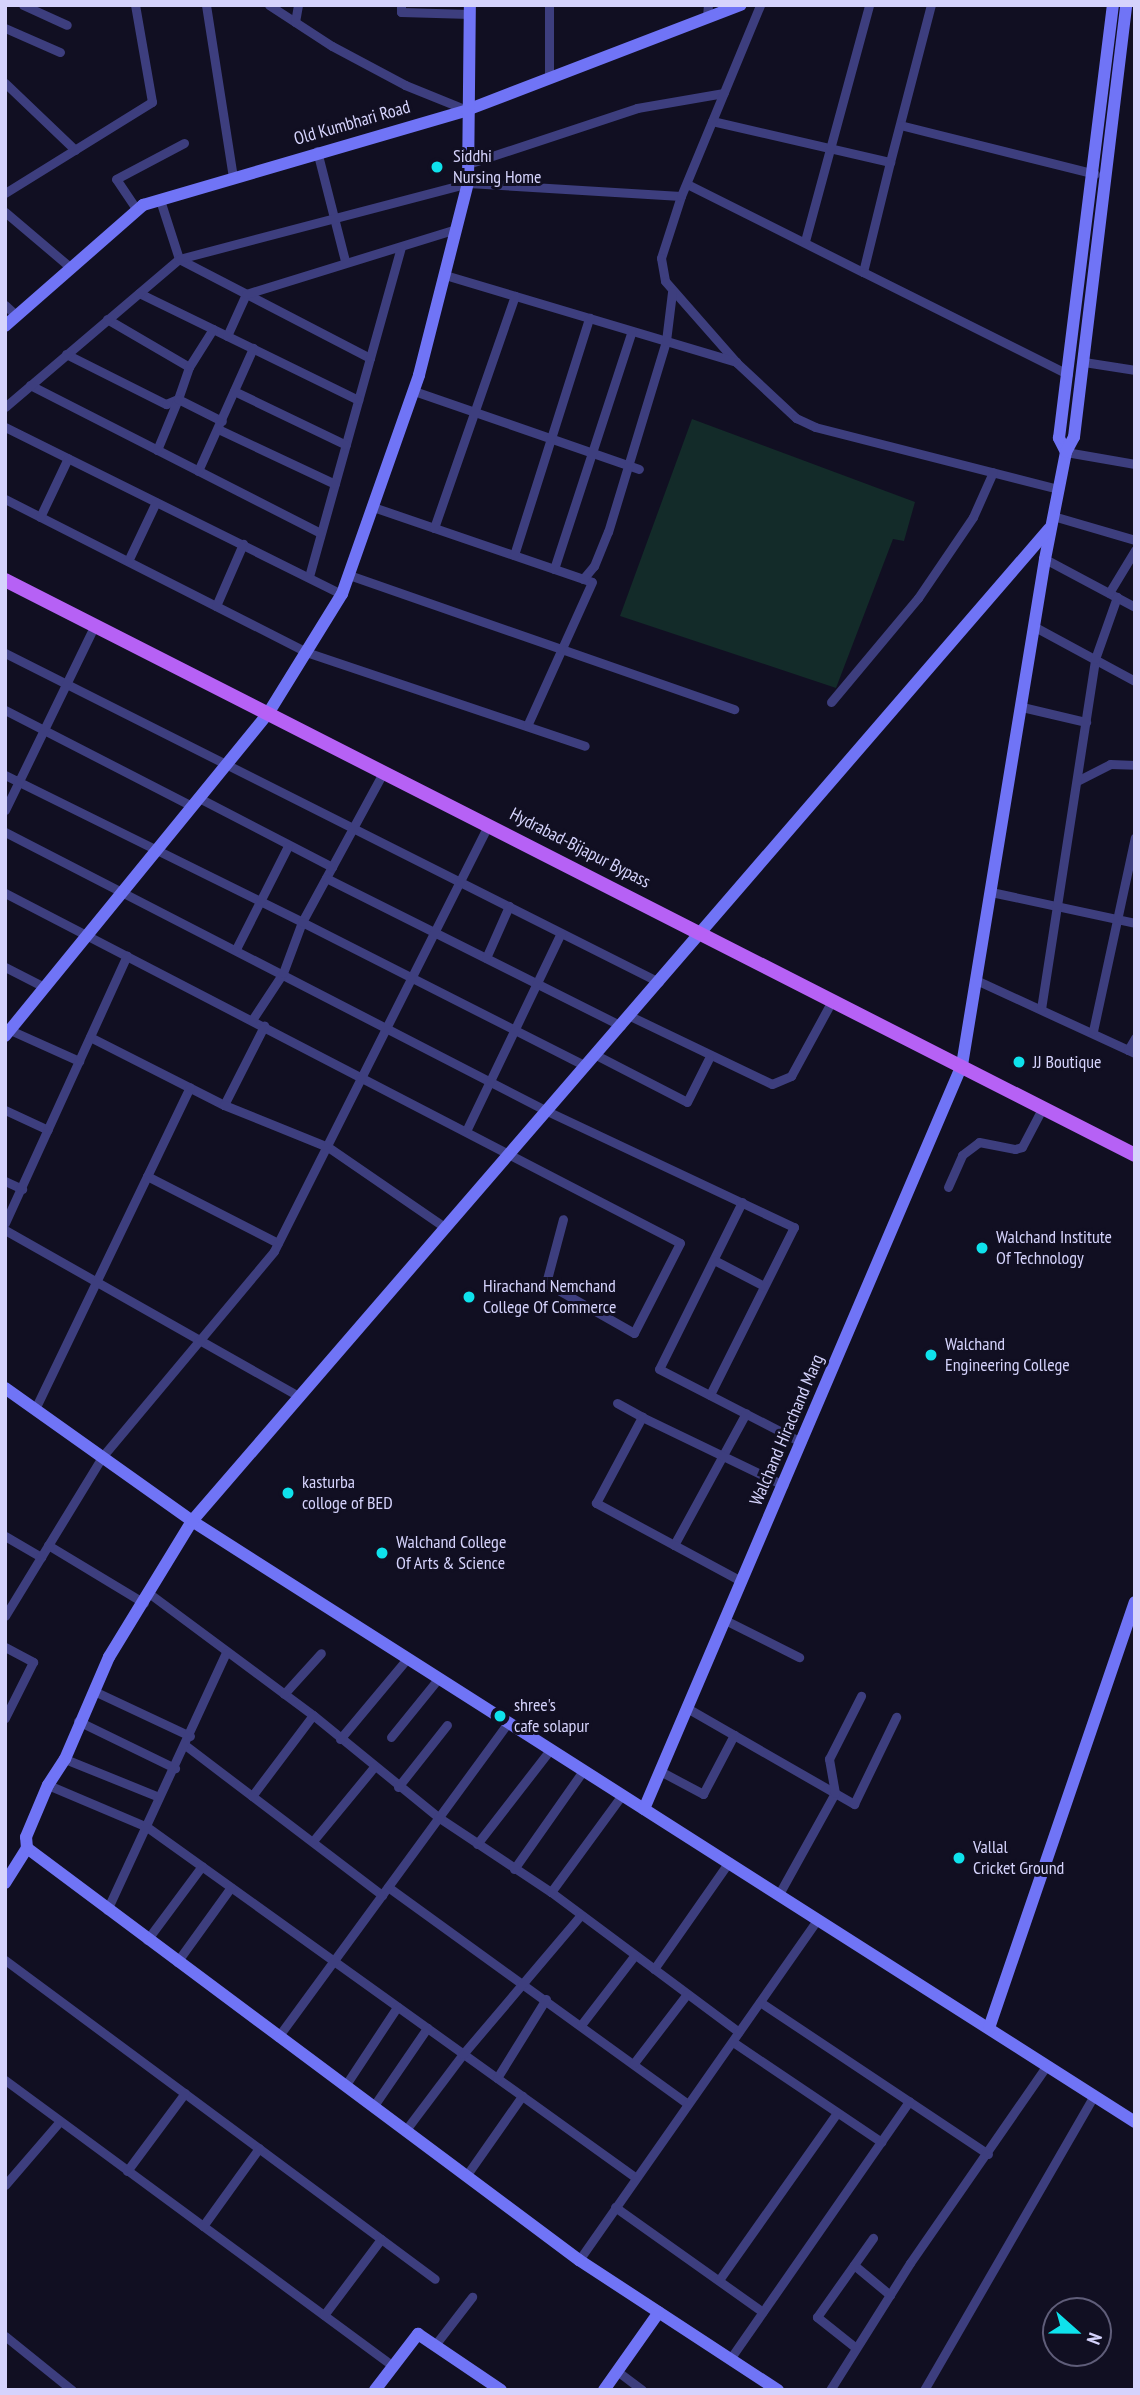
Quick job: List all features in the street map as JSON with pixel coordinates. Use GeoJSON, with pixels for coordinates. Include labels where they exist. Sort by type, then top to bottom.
{"type":"FeatureCollection","features":[{"type":"Feature","properties":{"kind":"main road","name":"Hydrabad-Bijapur Bypass"},"geometry":{"type":"LineString","coordinates":[[5,580],[1135,1154]]}},
{"type":"Feature","properties":{"kind":"street"},"geometry":{"type":"LineString","coordinates":[[23,5],[68,25]]}},
{"type":"Feature","properties":{"kind":"street"},"geometry":{"type":"LineString","coordinates":[[5,193],[152,102],[135,5]]}},
{"type":"Feature","properties":{"kind":"street"},"geometry":{"type":"LineString","coordinates":[[206,5],[233,178]]}},
{"type":"Feature","properties":{"kind":"street"},"geometry":{"type":"LineString","coordinates":[[269,5],[405,85],[467,110]]}},
{"type":"Feature","properties":{"kind":"street"},"geometry":{"type":"LineString","coordinates":[[295,22],[298,5]]}},
{"type":"Feature","properties":{"kind":"street"},"geometry":{"type":"LineString","coordinates":[[79,1061],[7,1033],[90,936],[124,890],[269,712],[342,594],[414,391],[468,183],[470,10],[401,12],[401,5]]}},
{"type":"Feature","properties":{"kind":"street"},"geometry":{"type":"LineString","coordinates":[[549,5],[549,77]]}},
{"type":"Feature","properties":{"kind":"street","name":"Old Kumbhari Road"},"geometry":{"type":"LineString","coordinates":[[5,326],[137,211],[160,200],[317,151],[467,110],[707,11],[741,5]]}},
{"type":"Feature","properties":{"kind":"street"},"geometry":{"type":"LineString","coordinates":[[760,5],[681,196],[661,258],[661,271],[672,292],[737,363],[805,424],[1059,489]]}},
{"type":"Feature","properties":{"kind":"street"},"geometry":{"type":"LineString","coordinates":[[805,242],[869,5]]}},
{"type":"Feature","properties":{"kind":"street"},"geometry":{"type":"LineString","coordinates":[[863,272],[931,5]]}},
{"type":"Feature","properties":{"kind":"street"},"geometry":{"type":"LineString","coordinates":[[1066,452],[1059,438],[1095,174],[1113,5]]}},
{"type":"Feature","properties":{"kind":"street"},"geometry":{"type":"LineString","coordinates":[[1066,452],[1074,437],[1126,5]]}},
{"type":"Feature","properties":{"kind":"street"},"geometry":{"type":"LineString","coordinates":[[5,28],[60,51]]}},
{"type":"Feature","properties":{"kind":"street"},"geometry":{"type":"LineString","coordinates":[[5,83],[75,149]]}},
{"type":"Feature","properties":{"kind":"street"},"geometry":{"type":"LineString","coordinates":[[468,164],[637,108],[723,93]]}},
{"type":"Feature","properties":{"kind":"street"},"geometry":{"type":"LineString","coordinates":[[712,121],[890,162]]}},
{"type":"Feature","properties":{"kind":"street"},"geometry":{"type":"LineString","coordinates":[[900,125],[1095,174]]}},
{"type":"Feature","properties":{"kind":"street"},"geometry":{"type":"LineString","coordinates":[[137,211],[116,179],[184,143]]}},
{"type":"Feature","properties":{"kind":"street"},"geometry":{"type":"LineString","coordinates":[[317,151],[345,261]]}},
{"type":"Feature","properties":{"kind":"street"},"geometry":{"type":"LineString","coordinates":[[5,407],[179,260],[335,221],[468,183],[681,196]]}},
{"type":"Feature","properties":{"kind":"street"},"geometry":{"type":"LineString","coordinates":[[687,184],[1068,374]]}},
{"type":"Feature","properties":{"kind":"street"},"geometry":{"type":"LineString","coordinates":[[160,200],[179,260],[370,358]]}},
{"type":"Feature","properties":{"kind":"street"},"geometry":{"type":"LineString","coordinates":[[5,212],[72,268]]}},
{"type":"Feature","properties":{"kind":"street"},"geometry":{"type":"LineString","coordinates":[[227,335],[246,294],[345,261],[456,229]]}},
{"type":"Feature","properties":{"kind":"street"},"geometry":{"type":"LineString","coordinates":[[309,577],[401,247]]}},
{"type":"Feature","properties":{"kind":"street"},"geometry":{"type":"LineString","coordinates":[[445,275],[737,363]]}},
{"type":"Feature","properties":{"kind":"street"},"geometry":{"type":"LineString","coordinates":[[583,579],[594,565],[608,532],[626,464],[666,341],[672,292]]}},
{"type":"Feature","properties":{"kind":"street"},"geometry":{"type":"LineString","coordinates":[[139,293],[358,400]]}},
{"type":"Feature","properties":{"kind":"street"},"geometry":{"type":"LineString","coordinates":[[434,528],[515,296]]}},
{"type":"Feature","properties":{"kind":"street"},"geometry":{"type":"LineString","coordinates":[[5,305],[17,316]]}},
{"type":"Feature","properties":{"kind":"street"},"geometry":{"type":"LineString","coordinates":[[514,555],[554,440],[589,318]]}},
{"type":"Feature","properties":{"kind":"street"},"geometry":{"type":"LineString","coordinates":[[107,320],[189,367]]}},
{"type":"Feature","properties":{"kind":"street"},"geometry":{"type":"LineString","coordinates":[[157,450],[189,367],[213,329]]}},
{"type":"Feature","properties":{"kind":"street"},"geometry":{"type":"LineString","coordinates":[[554,569],[632,331]]}},
{"type":"Feature","properties":{"kind":"street"},"geometry":{"type":"LineString","coordinates":[[198,471],[253,348]]}},
{"type":"Feature","properties":{"kind":"street"},"geometry":{"type":"LineString","coordinates":[[66,354],[166,404],[178,399]]}},
{"type":"Feature","properties":{"kind":"street"},"geometry":{"type":"LineString","coordinates":[[1084,362],[1135,370]]}},
{"type":"Feature","properties":{"kind":"street"},"geometry":{"type":"LineString","coordinates":[[30,385],[321,533]]}},
{"type":"Feature","properties":{"kind":"street"},"geometry":{"type":"LineString","coordinates":[[234,391],[346,444]]}},
{"type":"Feature","properties":{"kind":"street"},"geometry":{"type":"LineString","coordinates":[[414,391],[639,469]]}},
{"type":"Feature","properties":{"kind":"street"},"geometry":{"type":"LineString","coordinates":[[178,399],[220,425],[335,484]]}},
{"type":"Feature","properties":{"kind":"street"},"geometry":{"type":"LineString","coordinates":[[5,427],[342,594]]}},
{"type":"Feature","properties":{"kind":"street"},"geometry":{"type":"LineString","coordinates":[[1066,452],[1135,464]]}},
{"type":"Feature","properties":{"kind":"street","name":"Walchand Hirachand Marg"},"geometry":{"type":"LineString","coordinates":[[644,1809],[962,1065],[1045,559],[1066,452]]}},
{"type":"Feature","properties":{"kind":"street"},"geometry":{"type":"LineString","coordinates":[[40,517],[68,458]]}},
{"type":"Feature","properties":{"kind":"street"},"geometry":{"type":"LineString","coordinates":[[831,702],[918,598],[962,535],[993,472]]}},
{"type":"Feature","properties":{"kind":"street"},"geometry":{"type":"LineString","coordinates":[[5,499],[306,652],[585,746]]}},
{"type":"Feature","properties":{"kind":"street"},"geometry":{"type":"LineString","coordinates":[[128,561],[156,502]]}},
{"type":"Feature","properties":{"kind":"street"},"geometry":{"type":"LineString","coordinates":[[373,507],[592,582],[559,648],[527,726]]}},
{"type":"Feature","properties":{"kind":"street"},"geometry":{"type":"LineString","coordinates":[[5,1883],[27,1849],[26,1838],[48,1785],[65,1759],[78,1721],[125,1629],[147,1599],[192,1521],[630,1016],[1052,522],[1135,540]]}},
{"type":"Feature","properties":{"kind":"street"},"geometry":{"type":"LineString","coordinates":[[216,607],[243,544]]}},
{"type":"Feature","properties":{"kind":"street"},"geometry":{"type":"LineString","coordinates":[[1041,1009],[1095,659],[1113,595],[1135,550]]}},
{"type":"Feature","properties":{"kind":"street"},"geometry":{"type":"LineString","coordinates":[[1045,559],[1135,607]]}},
{"type":"Feature","properties":{"kind":"street"},"geometry":{"type":"LineString","coordinates":[[349,575],[734,709]]}},
{"type":"Feature","properties":{"kind":"street"},"geometry":{"type":"LineString","coordinates":[[5,810],[95,625]]}},
{"type":"Feature","properties":{"kind":"street"},"geometry":{"type":"LineString","coordinates":[[1035,627],[1135,681]]}},
{"type":"Feature","properties":{"kind":"street"},"geometry":{"type":"LineString","coordinates":[[5,653],[659,982]]}},
{"type":"Feature","properties":{"kind":"street"},"geometry":{"type":"LineString","coordinates":[[1022,707],[1086,722]]}},
{"type":"Feature","properties":{"kind":"street"},"geometry":{"type":"LineString","coordinates":[[5,710],[332,867]]}},
{"type":"Feature","properties":{"kind":"street"},"geometry":{"type":"LineString","coordinates":[[1077,781],[1110,765],[1135,765]]}},
{"type":"Feature","properties":{"kind":"street"},"geometry":{"type":"LineString","coordinates":[[252,1020],[283,973],[302,922],[384,771]]}},
{"type":"Feature","properties":{"kind":"street"},"geometry":{"type":"LineString","coordinates":[[5,775],[158,849],[586,1066]]}},
{"type":"Feature","properties":{"kind":"street"},"geometry":{"type":"LineString","coordinates":[[5,1616],[102,1457],[202,1340],[278,1242],[489,824]]}},
{"type":"Feature","properties":{"kind":"street"},"geometry":{"type":"LineString","coordinates":[[5,832],[124,890],[547,1111],[794,1227],[710,1395]]}},
{"type":"Feature","properties":{"kind":"street"},"geometry":{"type":"LineString","coordinates":[[1093,1031],[1135,837]]}},
{"type":"Feature","properties":{"kind":"street"},"geometry":{"type":"LineString","coordinates":[[236,949],[288,846]]}},
{"type":"Feature","properties":{"kind":"street"},"geometry":{"type":"LineString","coordinates":[[326,878],[621,1026]]}},
{"type":"Feature","properties":{"kind":"street"},"geometry":{"type":"LineString","coordinates":[[991,892],[1135,923]]}},
{"type":"Feature","properties":{"kind":"street"},"geometry":{"type":"LineString","coordinates":[[5,893],[512,1152],[680,1243],[634,1333],[545,1283],[563,1219]]}},
{"type":"Feature","properties":{"kind":"street"},"geometry":{"type":"LineString","coordinates":[[486,958],[509,906]]}},
{"type":"Feature","properties":{"kind":"street"},"geometry":{"type":"LineString","coordinates":[[467,1129],[561,933]]}},
{"type":"Feature","properties":{"kind":"street"},"geometry":{"type":"LineString","coordinates":[[5,1223],[127,956]]}},
{"type":"Feature","properties":{"kind":"street"},"geometry":{"type":"LineString","coordinates":[[5,967],[44,987]]}},
{"type":"Feature","properties":{"kind":"street"},"geometry":{"type":"LineString","coordinates":[[976,980],[1093,1031],[1131,1051],[1135,1038]]}},
{"type":"Feature","properties":{"kind":"street"},"geometry":{"type":"LineString","coordinates":[[630,1016],[709,1058],[772,1084],[791,1076],[833,999]]}},
{"type":"Feature","properties":{"kind":"street"},"geometry":{"type":"LineString","coordinates":[[224,1105],[264,1026]]}},
{"type":"Feature","properties":{"kind":"street"},"geometry":{"type":"LineString","coordinates":[[90,1037],[224,1105],[328,1147],[446,1228]]}},
{"type":"Feature","properties":{"kind":"street"},"geometry":{"type":"LineString","coordinates":[[596,1055],[687,1102],[709,1058]]}},
{"type":"Feature","properties":{"kind":"street"},"geometry":{"type":"LineString","coordinates":[[36,1409],[190,1087]]}},
{"type":"Feature","properties":{"kind":"street"},"geometry":{"type":"LineString","coordinates":[[948,1186],[962,1155],[979,1142],[1015,1149],[1022,1147],[1043,1107]]}},
{"type":"Feature","properties":{"kind":"street"},"geometry":{"type":"LineString","coordinates":[[5,1110],[48,1130]]}},
{"type":"Feature","properties":{"kind":"street"},"geometry":{"type":"LineString","coordinates":[[147,1176],[278,1242]]}},
{"type":"Feature","properties":{"kind":"street"},"geometry":{"type":"LineString","coordinates":[[5,1181],[22,1189]]}},
{"type":"Feature","properties":{"kind":"street"},"geometry":{"type":"LineString","coordinates":[[742,1202],[659,1369],[801,1441]]}},
{"type":"Feature","properties":{"kind":"street"},"geometry":{"type":"LineString","coordinates":[[5,1230],[300,1397]]}},
{"type":"Feature","properties":{"kind":"street"},"geometry":{"type":"LineString","coordinates":[[714,1260],[764,1286]]}},
{"type":"Feature","properties":{"kind":"street"},"geometry":{"type":"LineString","coordinates":[[5,1388],[192,1521],[1135,2122]]}},
{"type":"Feature","properties":{"kind":"street"},"geometry":{"type":"LineString","coordinates":[[617,1403],[642,1418],[783,1485]]}},
{"type":"Feature","properties":{"kind":"street"},"geometry":{"type":"LineString","coordinates":[[674,1545],[746,1413]]}},
{"type":"Feature","properties":{"kind":"street"},"geometry":{"type":"LineString","coordinates":[[642,1418],[596,1503],[741,1581]]}},
{"type":"Feature","properties":{"kind":"street"},"geometry":{"type":"LineString","coordinates":[[5,1535],[41,1557]]}},
{"type":"Feature","properties":{"kind":"street"},"geometry":{"type":"LineString","coordinates":[[48,1545],[147,1599],[226,1652],[313,1715],[340,1740],[438,1817],[551,1892],[739,2032]]}},
{"type":"Feature","properties":{"kind":"street"},"geometry":{"type":"LineString","coordinates":[[989,2028],[1135,1602]]}},
{"type":"Feature","properties":{"kind":"street"},"geometry":{"type":"LineString","coordinates":[[725,1620],[799,1657]]}},
{"type":"Feature","properties":{"kind":"street"},"geometry":{"type":"LineString","coordinates":[[5,1647],[33,1662],[5,1718]]}},
{"type":"Feature","properties":{"kind":"street"},"geometry":{"type":"LineString","coordinates":[[107,1910],[186,1745],[226,1652]]}},
{"type":"Feature","properties":{"kind":"street"},"geometry":{"type":"LineString","coordinates":[[284,1694],[321,1653]]}},
{"type":"Feature","properties":{"kind":"street"},"geometry":{"type":"LineString","coordinates":[[340,1740],[407,1658]]}},
{"type":"Feature","properties":{"kind":"street"},"geometry":{"type":"LineString","coordinates":[[391,1737],[438,1679]]}},
{"type":"Feature","properties":{"kind":"street"},"geometry":{"type":"LineString","coordinates":[[94,1690],[190,1736]]}},
{"type":"Feature","properties":{"kind":"street"},"geometry":{"type":"LineString","coordinates":[[779,1894],[835,1793],[829,1759],[861,1696]]}},
{"type":"Feature","properties":{"kind":"street"},"geometry":{"type":"LineString","coordinates":[[687,1708],[854,1804],[896,1717]]}},
{"type":"Feature","properties":{"kind":"street"},"geometry":{"type":"LineString","coordinates":[[253,1796],[313,1715]]}},
{"type":"Feature","properties":{"kind":"street"},"geometry":{"type":"LineString","coordinates":[[78,1721],[175,1768]]}},
{"type":"Feature","properties":{"kind":"street"},"geometry":{"type":"LineString","coordinates":[[278,2037],[507,1724]]}},
{"type":"Feature","properties":{"kind":"street"},"geometry":{"type":"LineString","coordinates":[[398,1787],[447,1725]]}},
{"type":"Feature","properties":{"kind":"street"},"geometry":{"type":"LineString","coordinates":[[660,1771],[703,1794],[734,1735]]}},
{"type":"Feature","properties":{"kind":"street"},"geometry":{"type":"LineString","coordinates":[[186,1745],[313,1841],[468,1949],[524,1982],[688,2104]]}},
{"type":"Feature","properties":{"kind":"street"},"geometry":{"type":"LineString","coordinates":[[477,1844],[550,1751]]}},
{"type":"Feature","properties":{"kind":"street"},"geometry":{"type":"LineString","coordinates":[[65,1759],[159,1797]]}},
{"type":"Feature","properties":{"kind":"street"},"geometry":{"type":"LineString","coordinates":[[313,1841],[374,1767]]}},
{"type":"Feature","properties":{"kind":"street"},"geometry":{"type":"LineString","coordinates":[[514,1869],[583,1771]]}},
{"type":"Feature","properties":{"kind":"street"},"geometry":{"type":"LineString","coordinates":[[48,1785],[147,1827],[635,2177]]}},
{"type":"Feature","properties":{"kind":"street"},"geometry":{"type":"LineString","coordinates":[[551,1892],[622,1795]]}},
{"type":"Feature","properties":{"kind":"street"},"geometry":{"type":"LineString","coordinates":[[27,1849],[579,2260],[778,2390]]}},
{"type":"Feature","properties":{"kind":"street"},"geometry":{"type":"LineString","coordinates":[[654,1969],[729,1862]]}},
{"type":"Feature","properties":{"kind":"street"},"geometry":{"type":"LineString","coordinates":[[147,1940],[202,1866]]}},
{"type":"Feature","properties":{"kind":"street"},"geometry":{"type":"LineString","coordinates":[[177,1962],[231,1887]]}},
{"type":"Feature","properties":{"kind":"street"},"geometry":{"type":"LineString","coordinates":[[405,2131],[463,2054],[581,1915]]}},
{"type":"Feature","properties":{"kind":"street"},"geometry":{"type":"LineString","coordinates":[[579,2260],[818,1919]]}},
{"type":"Feature","properties":{"kind":"street"},"geometry":{"type":"LineString","coordinates":[[581,2025],[635,1955]]}},
{"type":"Feature","properties":{"kind":"street"},"geometry":{"type":"LineString","coordinates":[[5,1960],[435,2279]]}},
{"type":"Feature","properties":{"kind":"street"},"geometry":{"type":"LineString","coordinates":[[634,2063],[687,1994]]}},
{"type":"Feature","properties":{"kind":"street"},"geometry":{"type":"LineString","coordinates":[[497,2078],[546,1999]]}},
{"type":"Feature","properties":{"kind":"street"},"geometry":{"type":"LineString","coordinates":[[760,2002],[988,2154]]}},
{"type":"Feature","properties":{"kind":"street"},"geometry":{"type":"LineString","coordinates":[[345,2086],[397,2007]]}},
{"type":"Feature","properties":{"kind":"street"},"geometry":{"type":"LineString","coordinates":[[373,2107],[427,2028]]}},
{"type":"Feature","properties":{"kind":"street"},"geometry":{"type":"LineString","coordinates":[[733,2042],[881,2142]]}},
{"type":"Feature","properties":{"kind":"street"},"geometry":{"type":"LineString","coordinates":[[830,2390],[890,2295],[1046,2065]]}},
{"type":"Feature","properties":{"kind":"street"},"geometry":{"type":"LineString","coordinates":[[5,2080],[394,2367]]}},
{"type":"Feature","properties":{"kind":"street"},"geometry":{"type":"LineString","coordinates":[[127,2171],[185,2093]]}},
{"type":"Feature","properties":{"kind":"street"},"geometry":{"type":"LineString","coordinates":[[466,2176],[522,2096]]}},
{"type":"Feature","properties":{"kind":"street"},"geometry":{"type":"LineString","coordinates":[[924,2390],[1094,2096]]}},
{"type":"Feature","properties":{"kind":"street"},"geometry":{"type":"LineString","coordinates":[[730,2359],[909,2101]]}},
{"type":"Feature","properties":{"kind":"street"},"geometry":{"type":"LineString","coordinates":[[719,2280],[837,2113]]}},
{"type":"Feature","properties":{"kind":"street"},"geometry":{"type":"LineString","coordinates":[[5,2185],[60,2121]]}},
{"type":"Feature","properties":{"kind":"street"},"geometry":{"type":"LineString","coordinates":[[203,2226],[259,2148]]}},
{"type":"Feature","properties":{"kind":"street"},"geometry":{"type":"LineString","coordinates":[[615,2207],[763,2312]]}},
{"type":"Feature","properties":{"kind":"street"},"geometry":{"type":"LineString","coordinates":[[856,2348],[817,2316],[873,2238]]}},
{"type":"Feature","properties":{"kind":"street"},"geometry":{"type":"LineString","coordinates":[[324,2315],[381,2239]]}},
{"type":"Feature","properties":{"kind":"street"},"geometry":{"type":"LineString","coordinates":[[854,2265],[890,2295]]}},
{"type":"Feature","properties":{"kind":"street"},"geometry":{"type":"LineString","coordinates":[[435,2346],[472,2297]]}},
{"type":"Feature","properties":{"kind":"street"},"geometry":{"type":"LineString","coordinates":[[604,2390],[659,2312]]}},
{"type":"Feature","properties":{"kind":"street"},"geometry":{"type":"LineString","coordinates":[[375,2390],[418,2334],[501,2390]]}},
{"type":"Feature","properties":{"kind":"street"},"geometry":{"type":"LineString","coordinates":[[5,2336],[72,2390]]}},
{"type":"Feature","properties":{"kind":"street"},"geometry":{"type":"LineString","coordinates":[[617,2371],[642,2390]]}},
{"type":"Feature","properties":{"kind":"green space"},"geometry":{"type":"Polygon","coordinates":[[[692,419],[915,502],[904,541],[893,539],[836,688],[620,616],[692,419]]]}},
{"type":"Feature","properties":{"kind":"place","name":"Siddhi Nursing Home"},"geometry":{"type":"Point","coordinates":[437,167]}},
{"type":"Feature","properties":{"kind":"place","name":"JJ Boutique"},"geometry":{"type":"Point","coordinates":[1019,1062]}},
{"type":"Feature","properties":{"kind":"place","name":"Walchand Institute Of Technology"},"geometry":{"type":"Point","coordinates":[982,1248]}},
{"type":"Feature","properties":{"kind":"place","name":"Hirachand Nemchand College Of Commerce"},"geometry":{"type":"Point","coordinates":[469,1297]}},
{"type":"Feature","properties":{"kind":"place","name":"Walchand Engineering College"},"geometry":{"type":"Point","coordinates":[931,1355]}},
{"type":"Feature","properties":{"kind":"place","name":"kasturba colloge of BED"},"geometry":{"type":"Point","coordinates":[288,1493]}},
{"type":"Feature","properties":{"kind":"place","name":"Walchand College Of Arts & Science"},"geometry":{"type":"Point","coordinates":[382,1553]}},
{"type":"Feature","properties":{"kind":"place","name":"shree's cafe solapur"},"geometry":{"type":"Point","coordinates":[500,1716]}},
{"type":"Feature","properties":{"kind":"place","name":"Vallal Cricket Ground"},"geometry":{"type":"Point","coordinates":[959,1858]}}]}
